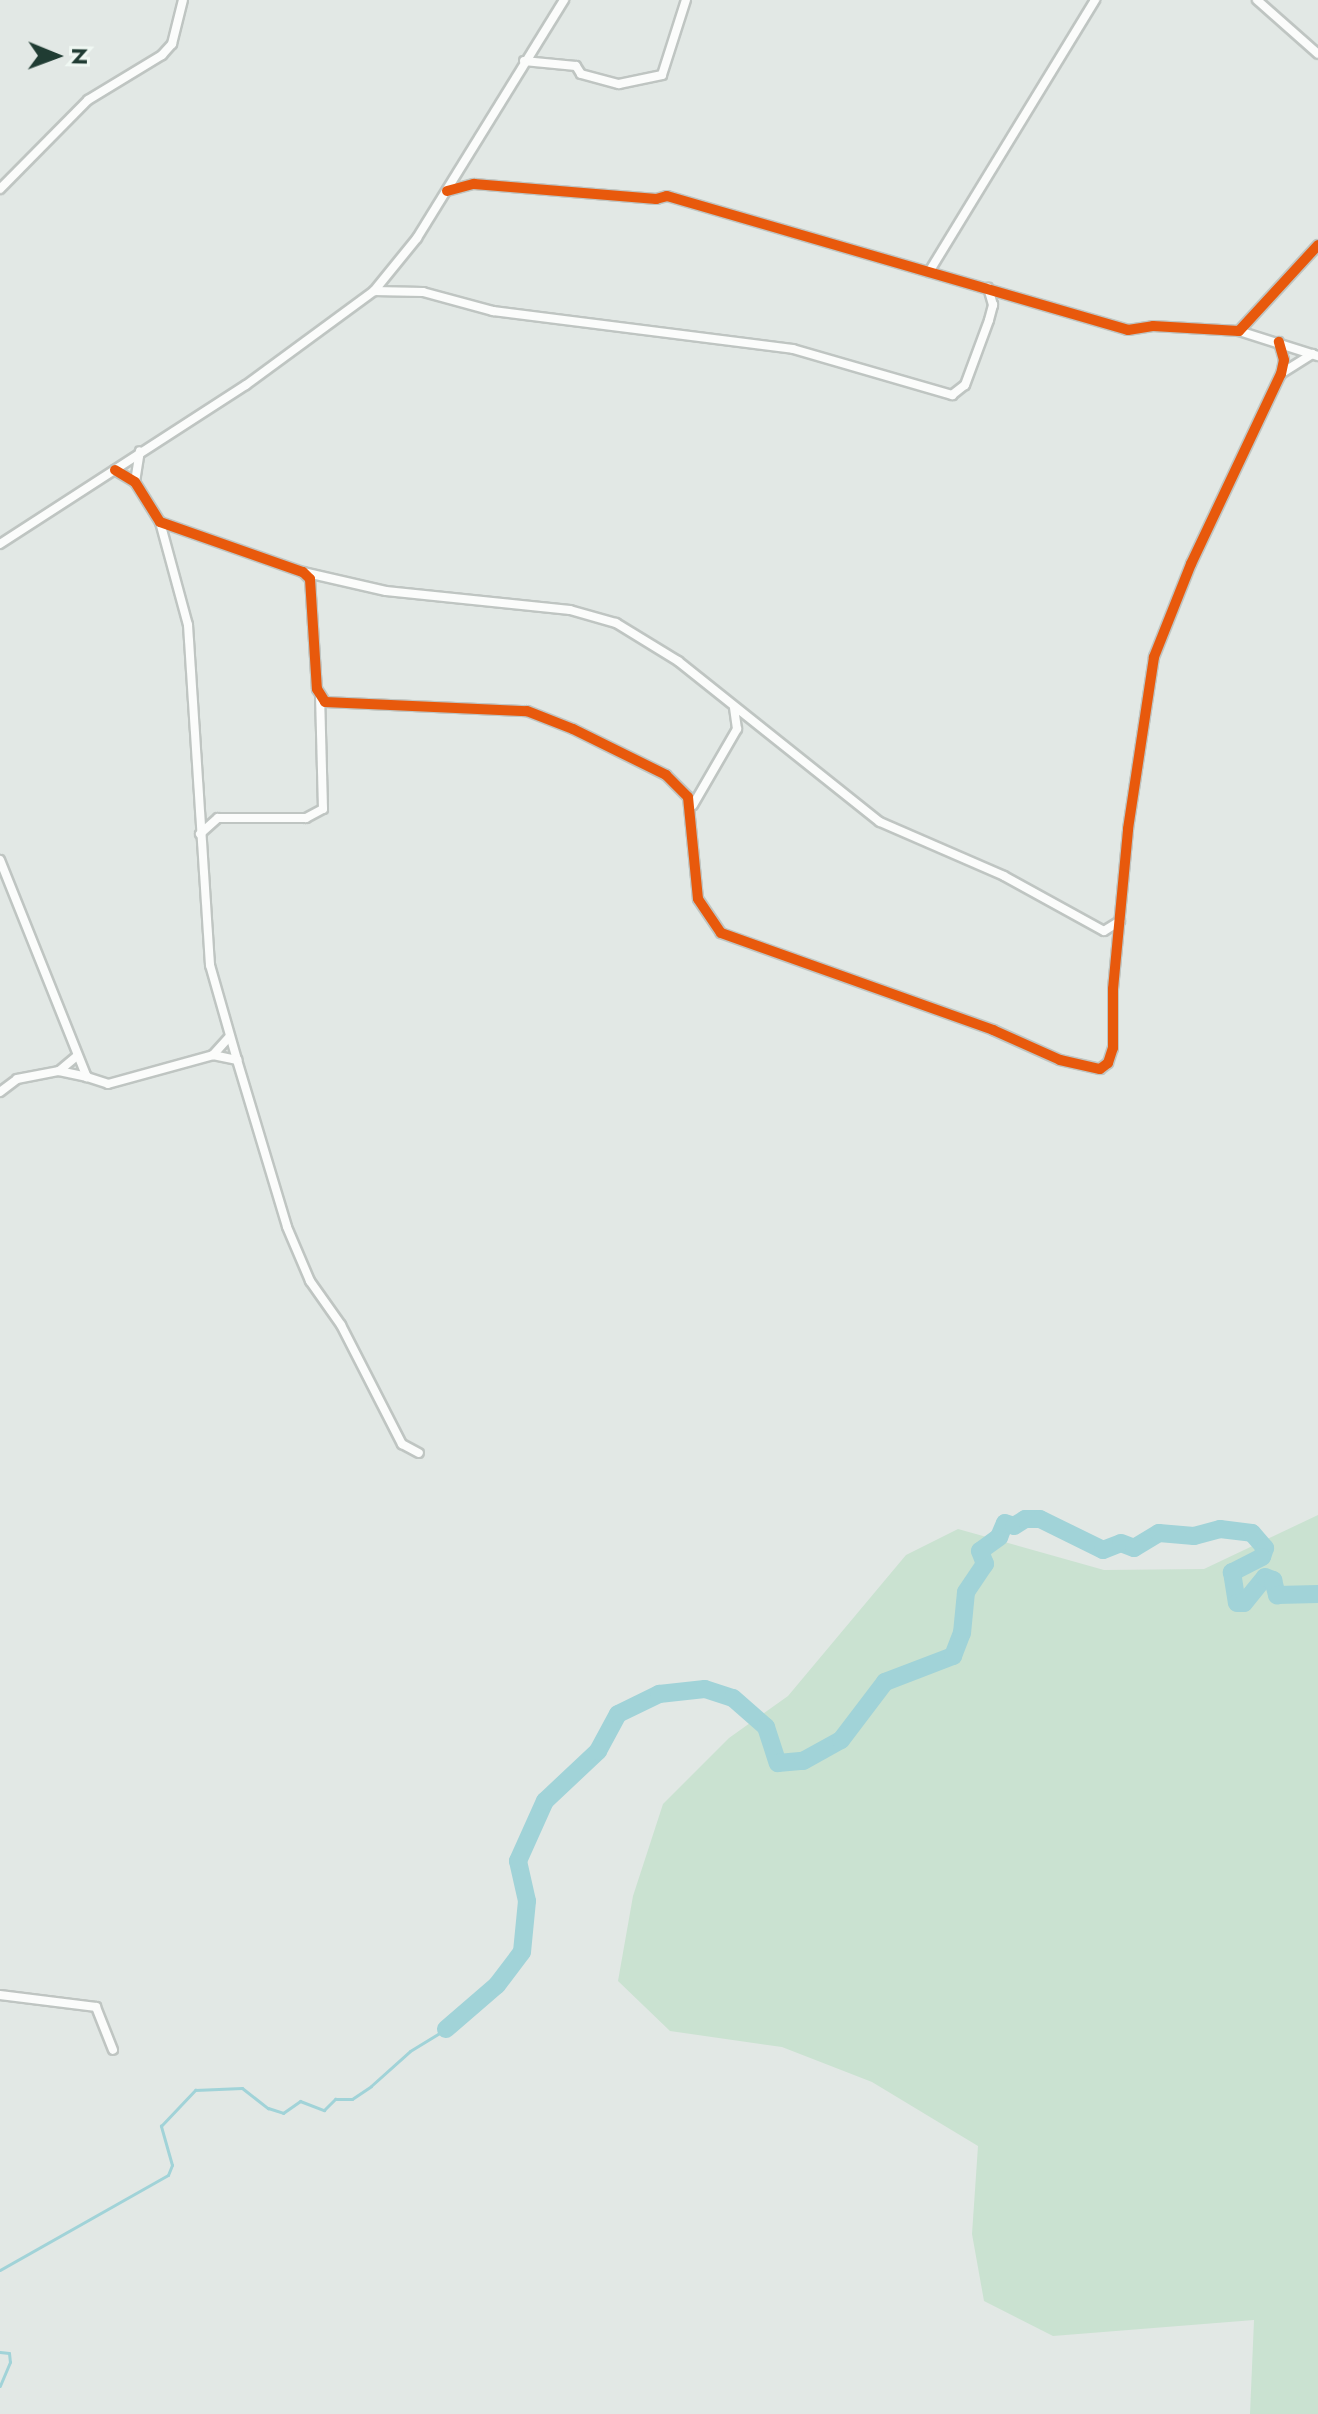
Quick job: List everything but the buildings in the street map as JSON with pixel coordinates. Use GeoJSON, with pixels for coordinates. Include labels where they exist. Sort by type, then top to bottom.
{"type":"FeatureCollection","features":[{"type":"Feature","properties":{"kind":"street"},"geometry":{"type":"LineString","coordinates":[[0,189],[88,100],[162,55],[172,44],[183,0]]}},
{"type":"Feature","properties":{"kind":"street"},"geometry":{"type":"LineString","coordinates":[[0,544],[246,385],[374,291],[447,191],[564,0]]}},
{"type":"Feature","properties":{"kind":"street"},"geometry":{"type":"LineString","coordinates":[[524,61],[576,66],[581,74],[619,84],[662,75],[686,0]]}},
{"type":"Feature","properties":{"kind":"street"},"geometry":{"type":"LineString","coordinates":[[929,272],[1095,0]]}},
{"type":"Feature","properties":{"kind":"street"},"geometry":{"type":"LineString","coordinates":[[1257,0],[1318,54]]}},
{"type":"Feature","properties":{"kind":"street"},"geometry":{"type":"LineString","coordinates":[[447,191],[474,184],[667,196],[1128,330],[1153,326],[1239,331],[1315,355]]}},
{"type":"Feature","properties":{"kind":"street"},"geometry":{"type":"LineString","coordinates":[[1239,331],[1318,245]]}},
{"type":"Feature","properties":{"kind":"street"},"geometry":{"type":"LineString","coordinates":[[374,291],[423,292],[493,311],[793,349],[952,395],[965,385],[989,320],[993,305],[988,288]]}},
{"type":"Feature","properties":{"kind":"street"},"geometry":{"type":"LineString","coordinates":[[734,707],[737,729],[693,805],[698,899],[721,933],[993,1030],[1088,1070],[1108,1063],[1113,1048],[1113,989],[1135,766],[1154,657],[1191,564],[1282,373],[1279,342]]}},
{"type":"Feature","properties":{"kind":"street"},"geometry":{"type":"LineString","coordinates":[[1282,373],[1315,355]]}},
{"type":"Feature","properties":{"kind":"street"},"geometry":{"type":"LineString","coordinates":[[135,482],[140,451]]}},
{"type":"Feature","properties":{"kind":"street"},"geometry":{"type":"LineString","coordinates":[[115,470],[135,482],[160,522],[188,625],[210,965],[287,1227],[310,1281],[341,1325],[402,1444],[419,1453]]}},
{"type":"Feature","properties":{"kind":"street"},"geometry":{"type":"LineString","coordinates":[[160,522],[303,572],[386,591],[570,610],[616,623],[653,643],[880,822],[1004,876],[1104,931],[1117,926],[1122,917]]}},
{"type":"Feature","properties":{"kind":"street"},"geometry":{"type":"LineString","coordinates":[[201,809],[218,818],[318,814],[323,809],[314,592],[303,572]]}},
{"type":"Feature","properties":{"kind":"street"},"geometry":{"type":"LineString","coordinates":[[320,697],[339,707]]}},
{"type":"Feature","properties":{"kind":"street"},"geometry":{"type":"LineString","coordinates":[[317,715],[339,707],[527,711],[666,775],[693,805]]}},
{"type":"Feature","properties":{"kind":"street"},"geometry":{"type":"LineString","coordinates":[[200,834],[218,818]]}},
{"type":"Feature","properties":{"kind":"street"},"geometry":{"type":"LineString","coordinates":[[0,860],[87,1077]]}},
{"type":"Feature","properties":{"kind":"street"},"geometry":{"type":"LineString","coordinates":[[213,1055],[230,1036]]}},
{"type":"Feature","properties":{"kind":"street"},"geometry":{"type":"LineString","coordinates":[[0,1092],[17,1079],[59,1071],[108,1084],[213,1055],[237,1060]]}},
{"type":"Feature","properties":{"kind":"street"},"geometry":{"type":"LineString","coordinates":[[59,1071],[77,1056]]}},
{"type":"Feature","properties":{"kind":"street"},"geometry":{"type":"LineString","coordinates":[[0,1995],[96,2007],[113,2050]]}},
{"type":"Feature","properties":{"kind":"green space"},"geometry":{"type":"Polygon","coordinates":[[[1318,1515],[1318,2414],[1250,2414],[1254,2320],[1053,2336],[984,2301],[972,2234],[978,2146],[872,2082],[782,2047],[670,2031],[618,1981],[633,1896],[663,1804],[729,1738],[788,1696],[906,1555],[958,1529],[1104,1570],[1204,1569],[1318,1515]]]}},
{"type":"Feature","properties":{"kind":"waterway"},"geometry":{"type":"LineString","coordinates":[[446,2029],[497,1985],[522,1952],[527,1901],[518,1861],[545,1801],[598,1751],[618,1714],[659,1694],[705,1689],[733,1698],[766,1727],[778,1763],[803,1761],[841,1740],[885,1682],[953,1656],[962,1633],[966,1592],[985,1564],[980,1551],[999,1537],[1005,1523],[1014,1526],[1025,1519],[1040,1519],[1103,1550],[1121,1543],[1134,1548],[1159,1533],[1194,1536],[1220,1529],[1252,1533],[1265,1548],[1262,1557],[1232,1572],[1237,1603],[1244,1603],[1265,1577],[1273,1580],[1277,1595],[1318,1594]]}},
{"type":"Feature","properties":{"kind":"waterway"},"geometry":{"type":"LineString","coordinates":[[0,2270],[168,2175],[172,2165],[161,2126],[195,2090],[242,2088],[268,2108],[283,2113],[300,2101],[324,2110],[335,2099],[352,2099],[410,2051],[446,2029]]}},
{"type":"Feature","properties":{"kind":"waterway"},"geometry":{"type":"LineString","coordinates":[[0,2352],[9,2353],[10,2362],[0,2386]]}},
{"type":"Feature","properties":{"kind":"cycle path"},"geometry":{"type":"LineString","coordinates":[[447,191],[474,184],[656,199],[667,196],[1128,330],[1153,326],[1239,331],[1318,245]]}},
{"type":"Feature","properties":{"kind":"cycle path"},"geometry":{"type":"LineString","coordinates":[[115,470],[135,482],[160,522],[303,572],[310,579],[317,689],[325,702],[527,711],[573,729],[666,775],[688,797],[698,899],[721,933],[993,1030],[1060,1060],[1100,1069],[1108,1063],[1113,1048],[1113,989],[1128,829],[1154,657],[1191,564],[1281,374],[1284,360],[1279,342]]}}]}
